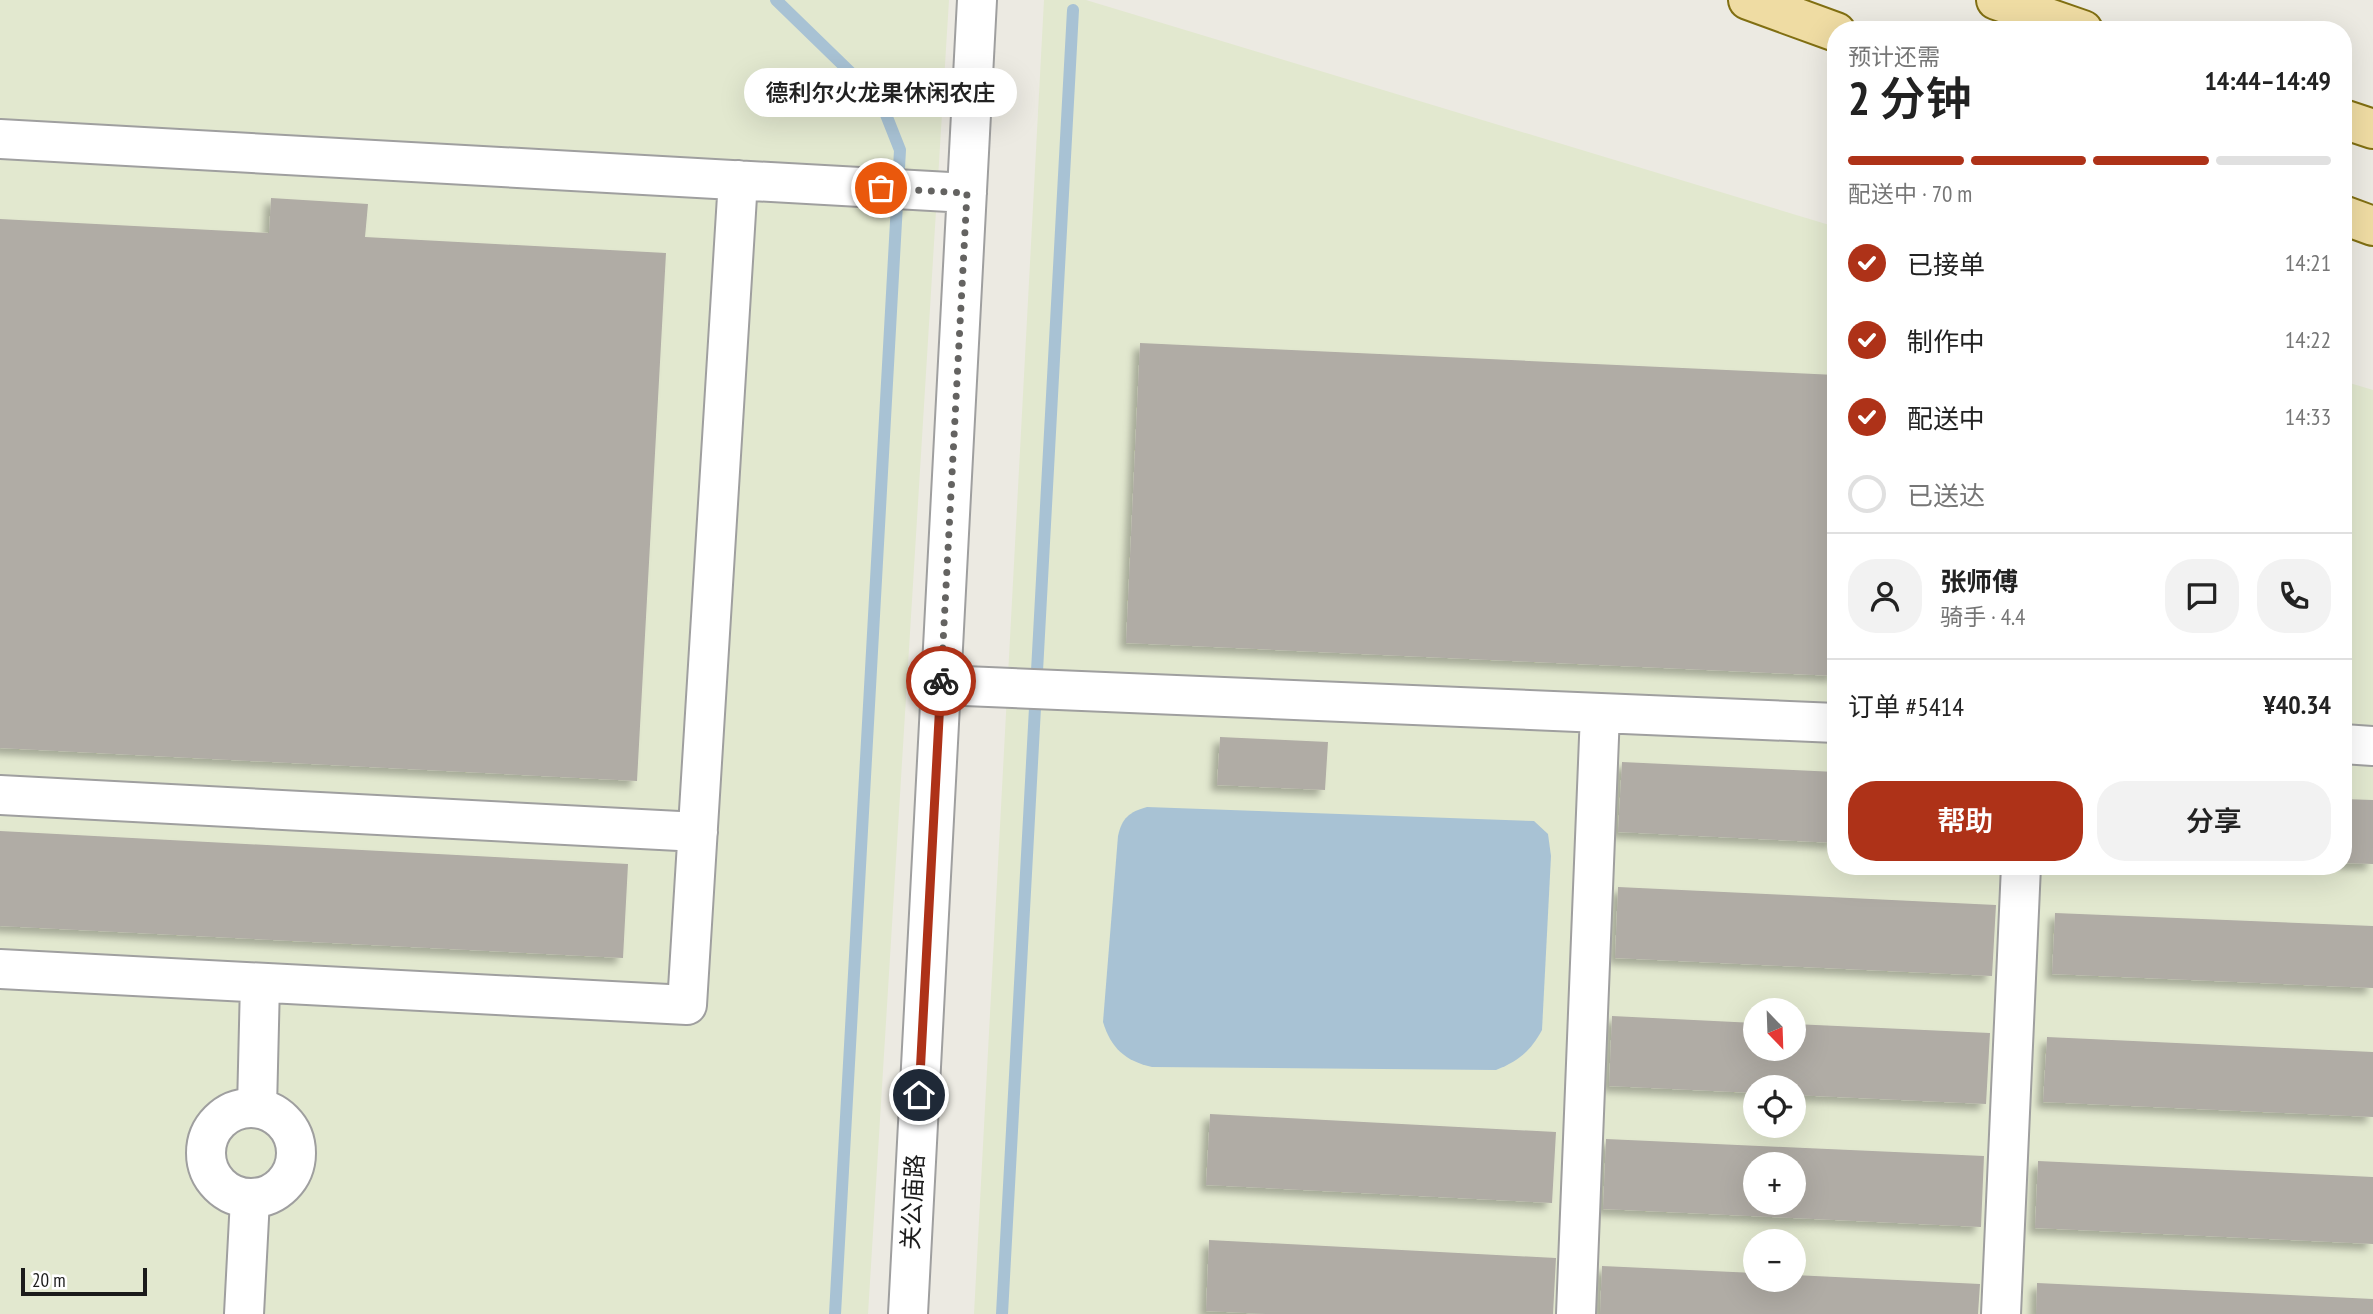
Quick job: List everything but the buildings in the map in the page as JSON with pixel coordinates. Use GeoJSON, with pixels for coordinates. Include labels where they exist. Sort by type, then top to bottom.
{"type":"FeatureCollection","features":[{"type":"Feature","properties":{"kind":"main road"},"geometry":{"type":"LineString","coordinates":[[1748,0],[1827,29]]}},
{"type":"Feature","properties":{"kind":"main road"},"geometry":{"type":"LineString","coordinates":[[1996,0],[2057,21]]}},
{"type":"Feature","properties":{"kind":"main road"},"geometry":{"type":"LineString","coordinates":[[2352,122],[2373,129]]}},
{"type":"Feature","properties":{"kind":"main road"},"geometry":{"type":"LineString","coordinates":[[2352,218],[2373,226]]}},
{"type":"Feature","properties":{"kind":"street","name":"关公庙路"},"geometry":{"type":"LineString","coordinates":[[908,1314],[977,0]]}},
{"type":"Feature","properties":{"kind":"street"},"geometry":{"type":"LineString","coordinates":[[0,139],[967,193]]}},
{"type":"Feature","properties":{"kind":"street"},"geometry":{"type":"LineString","coordinates":[[0,969],[687,1005],[738,180]]}},
{"type":"Feature","properties":{"kind":"street"},"geometry":{"type":"LineString","coordinates":[[941,685],[1827,723]]}},
{"type":"Feature","properties":{"kind":"street"},"geometry":{"type":"LineString","coordinates":[[1576,1314],[1600,713]]}},
{"type":"Feature","properties":{"kind":"street"},"geometry":{"type":"LineString","coordinates":[[2352,745],[2373,746]]}},
{"type":"Feature","properties":{"kind":"street"},"geometry":{"type":"LineString","coordinates":[[0,795],[698,832]]}},
{"type":"Feature","properties":{"kind":"street"},"geometry":{"type":"LineString","coordinates":[[2001,1314],[2021,875]]}},
{"type":"Feature","properties":{"kind":"street"},"geometry":{"type":"LineString","coordinates":[[257,1108],[260,983]]}},
{"type":"Feature","properties":{"kind":"street"},"geometry":{"type":"LineString","coordinates":[[257,1108],[278,1116],[293,1134],[297,1157],[289,1178],[272,1194],[250,1199],[225,1191],[209,1172],[206,1147],[215,1124],[234,1111],[257,1108]]}},
{"type":"Feature","properties":{"kind":"street"},"geometry":{"type":"LineString","coordinates":[[244,1314],[250,1199]]}},
{"type":"Feature","properties":{"kind":"green space"},"geometry":{"type":"Polygon","coordinates":[[[0,0],[949,0],[868,1314],[0,1314],[0,0]]]}},
{"type":"Feature","properties":{"kind":"green space"},"geometry":{"type":"Polygon","coordinates":[[[1044,0],[1086,0],[1827,224],[1827,875],[2352,875],[2352,384],[2373,390],[2373,1314],[974,1314],[1044,0]]]}},
{"type":"Feature","properties":{"kind":"water"},"geometry":{"type":"Polygon","coordinates":[[[1147,807],[1534,821],[1548,834],[1551,856],[1542,1030],[1523,1055],[1496,1070],[1152,1067],[1134,1061],[1115,1046],[1103,1022],[1118,836],[1127,817],[1147,807]]]}},
{"type":"Feature","properties":{"kind":"waterway"},"geometry":{"type":"LineString","coordinates":[[776,0],[881,102],[900,150],[835,1314]]}},
{"type":"Feature","properties":{"kind":"waterway"},"geometry":{"type":"LineString","coordinates":[[1002,1314],[1073,10]]}},
{"type":"Feature","properties":{"kind":"way so far"},"geometry":{"type":"LineString","coordinates":[[881,188],[967,193],[941,681]]}},
{"type":"Feature","properties":{"kind":"place","name":"德利尔火龙果休闲农庄"},"geometry":{"type":"Point","coordinates":[881,188]}},
{"type":"Feature","properties":{"kind":"route"},"geometry":{"type":"LineString","coordinates":[[919,1095],[941,681]]}}]}
